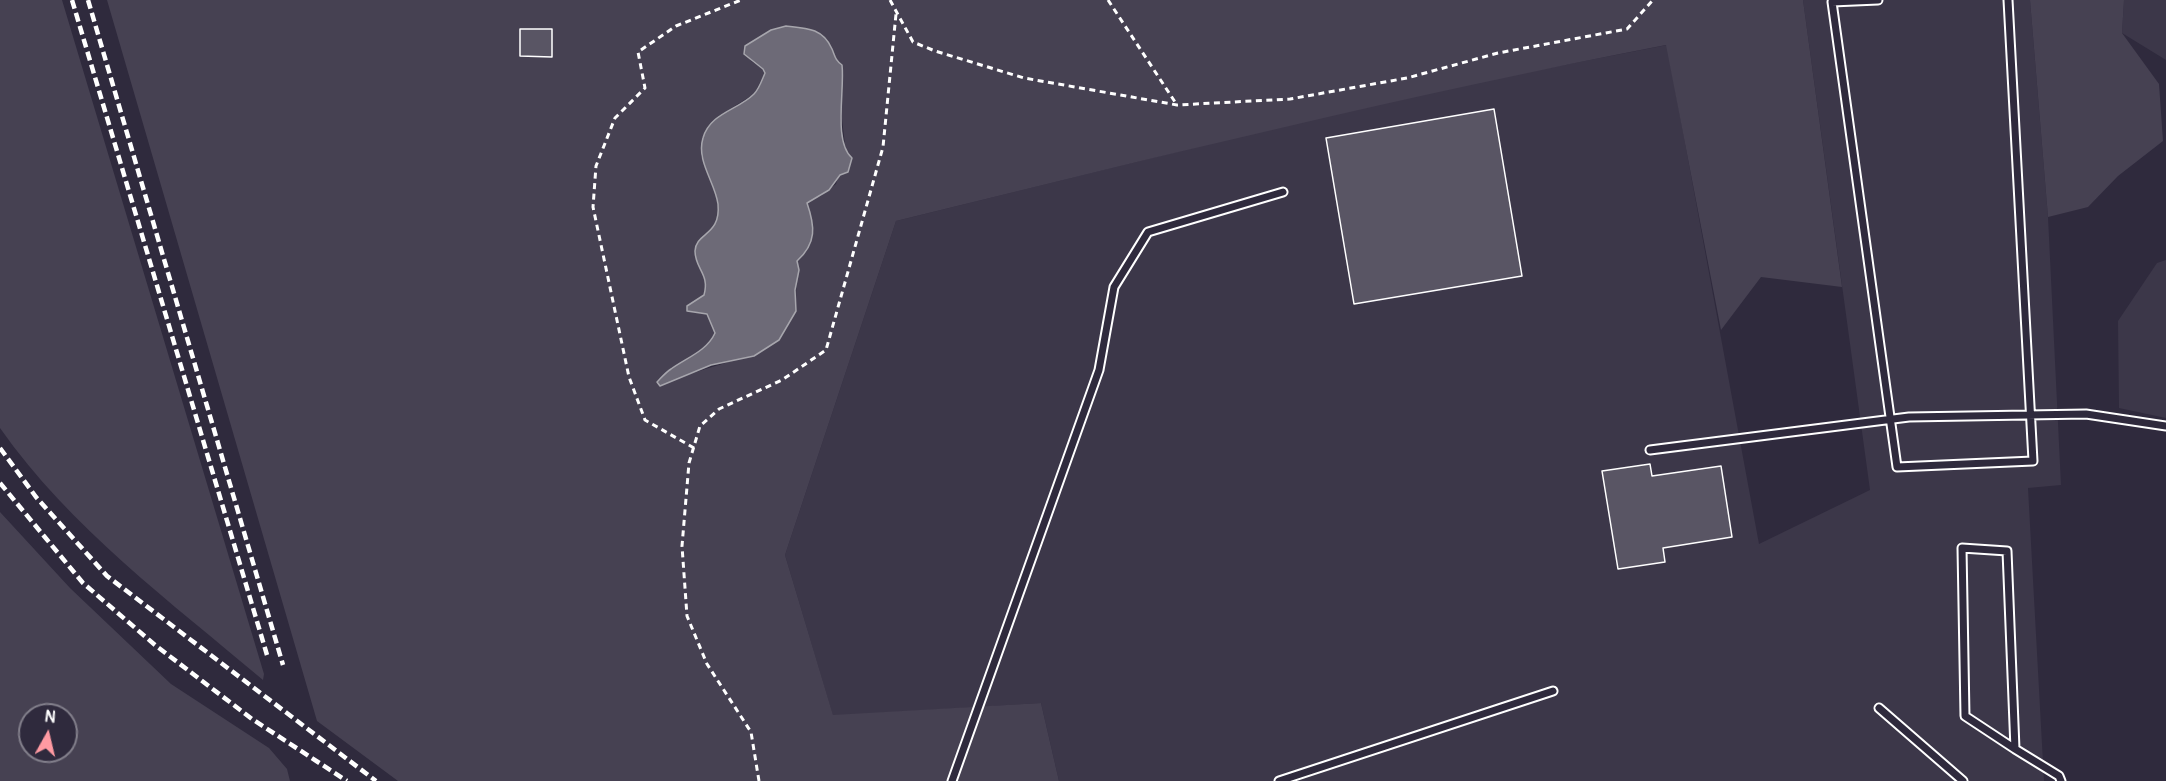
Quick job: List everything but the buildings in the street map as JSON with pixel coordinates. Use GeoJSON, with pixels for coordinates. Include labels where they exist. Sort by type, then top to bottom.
{"type":"FeatureCollection","features":[{"type":"Feature","properties":{"kind":"lane"},"geometry":{"type":"LineString","coordinates":[[1878,0],[1832,2],[1898,468],[2033,461],[2008,0]]}},
{"type":"Feature","properties":{"kind":"lane"},"geometry":{"type":"LineString","coordinates":[[952,781],[1099,370],[1114,287],[1148,232],[1283,192]]}},
{"type":"Feature","properties":{"kind":"lane"},"geometry":{"type":"LineString","coordinates":[[1650,450],[1891,419],[2086,414],[2166,426]]}},
{"type":"Feature","properties":{"kind":"lane"},"geometry":{"type":"LineString","coordinates":[[2015,749],[2007,551],[1962,548],[1965,716],[2015,749],[2059,776],[2061,781]]}},
{"type":"Feature","properties":{"kind":"lane"},"geometry":{"type":"LineString","coordinates":[[1280,781],[1553,691]]}},
{"type":"Feature","properties":{"kind":"lane"},"geometry":{"type":"LineString","coordinates":[[1879,708],[1963,781]]}},
{"type":"Feature","properties":{"kind":"path"},"geometry":{"type":"LineString","coordinates":[[694,448],[645,420],[628,377],[593,207],[596,166],[615,118],[645,88],[638,52],[676,26],[741,0]]}},
{"type":"Feature","properties":{"kind":"path"},"geometry":{"type":"LineString","coordinates":[[890,0],[913,42],[935,51],[1024,78],[1177,105],[1290,99],[1407,78],[1498,53],[1627,28],[1653,0]]}},
{"type":"Feature","properties":{"kind":"path"},"geometry":{"type":"LineString","coordinates":[[1108,0],[1177,105]]}},
{"type":"Feature","properties":{"kind":"path"},"geometry":{"type":"LineString","coordinates":[[759,781],[751,732],[707,664],[687,616],[682,546],[689,464],[700,426],[719,409],[782,380],[826,350],[883,147],[896,14]]}},
{"type":"Feature","properties":{"kind":"shaded area"},"geometry":{"type":"Polygon","coordinates":[[[0,0],[62,0],[264,674],[263,680],[123,562],[90,531],[58,499],[0,428],[0,0]]]}},
{"type":"Feature","properties":{"kind":"shaded area"},"geometry":{"type":"Polygon","coordinates":[[[107,0],[1803,0],[1842,287],[1761,277],[1721,330],[1666,45],[1376,106],[896,221],[785,555],[833,715],[1041,703],[1059,781],[398,781],[317,721],[107,0]],[[771,30],[745,46],[751,61],[765,73],[754,94],[717,117],[701,156],[716,193],[719,214],[713,230],[698,243],[698,263],[707,285],[704,295],[687,306],[687,311],[707,314],[715,332],[703,348],[671,370],[660,385],[750,354],[779,340],[796,298],[797,261],[809,245],[807,203],[810,199],[821,196],[836,184],[846,153],[841,111],[842,65],[836,61],[833,50],[771,30]]]}},
{"type":"Feature","properties":{"kind":"shaded area"},"geometry":{"type":"Polygon","coordinates":[[[1803,0],[2030,0],[2048,217],[2061,485],[2028,488],[2044,781],[1059,781],[1041,703],[833,716],[785,555],[896,221],[1298,122],[1507,76],[1667,45],[1759,544],[1870,490],[1803,0]]]}},
{"type":"Feature","properties":{"kind":"shaded area"},"geometry":{"type":"Polygon","coordinates":[[[2030,0],[2124,0],[2122,33],[2159,84],[2163,141],[2118,176],[2088,207],[2048,217],[2030,0]]]}},
{"type":"Feature","properties":{"kind":"shaded area"},"geometry":{"type":"Polygon","coordinates":[[[2124,0],[2166,0],[2166,60],[2122,33],[2124,0]]]}},
{"type":"Feature","properties":{"kind":"shaded area"},"geometry":{"type":"Polygon","coordinates":[[[786,26],[819,33],[828,42],[842,65],[841,128],[846,150],[852,158],[848,172],[840,175],[829,190],[807,203],[813,227],[811,241],[797,261],[799,270],[795,290],[796,311],[779,340],[754,356],[711,365],[660,386],[657,382],[665,373],[707,345],[715,333],[707,314],[687,311],[687,306],[704,295],[705,288],[704,277],[697,263],[696,245],[712,228],[718,214],[716,196],[702,155],[703,138],[718,117],[748,99],[756,92],[760,84],[765,73],[744,54],[745,46],[771,30],[786,26]]]}},
{"type":"Feature","properties":{"kind":"shaded area"},"geometry":{"type":"Polygon","coordinates":[[[2166,260],[2166,418],[2119,408],[2118,321],[2157,263],[2166,260]]]}},
{"type":"Feature","properties":{"kind":"shaded area"},"geometry":{"type":"Polygon","coordinates":[[[0,512],[70,588],[171,684],[269,748],[287,769],[290,781],[0,781],[0,512]]]}},
{"type":"Feature","properties":{"kind":"railway"},"geometry":{"type":"LineString","coordinates":[[72,0],[267,655]]}},
{"type":"Feature","properties":{"kind":"railway"},"geometry":{"type":"LineString","coordinates":[[88,0],[283,665]]}},
{"type":"Feature","properties":{"kind":"railway"},"geometry":{"type":"LineString","coordinates":[[0,448],[36,497],[107,576],[376,781]]}},
{"type":"Feature","properties":{"kind":"railway"},"geometry":{"type":"LineString","coordinates":[[0,483],[83,583],[155,645],[252,719],[347,781]]}}]}
